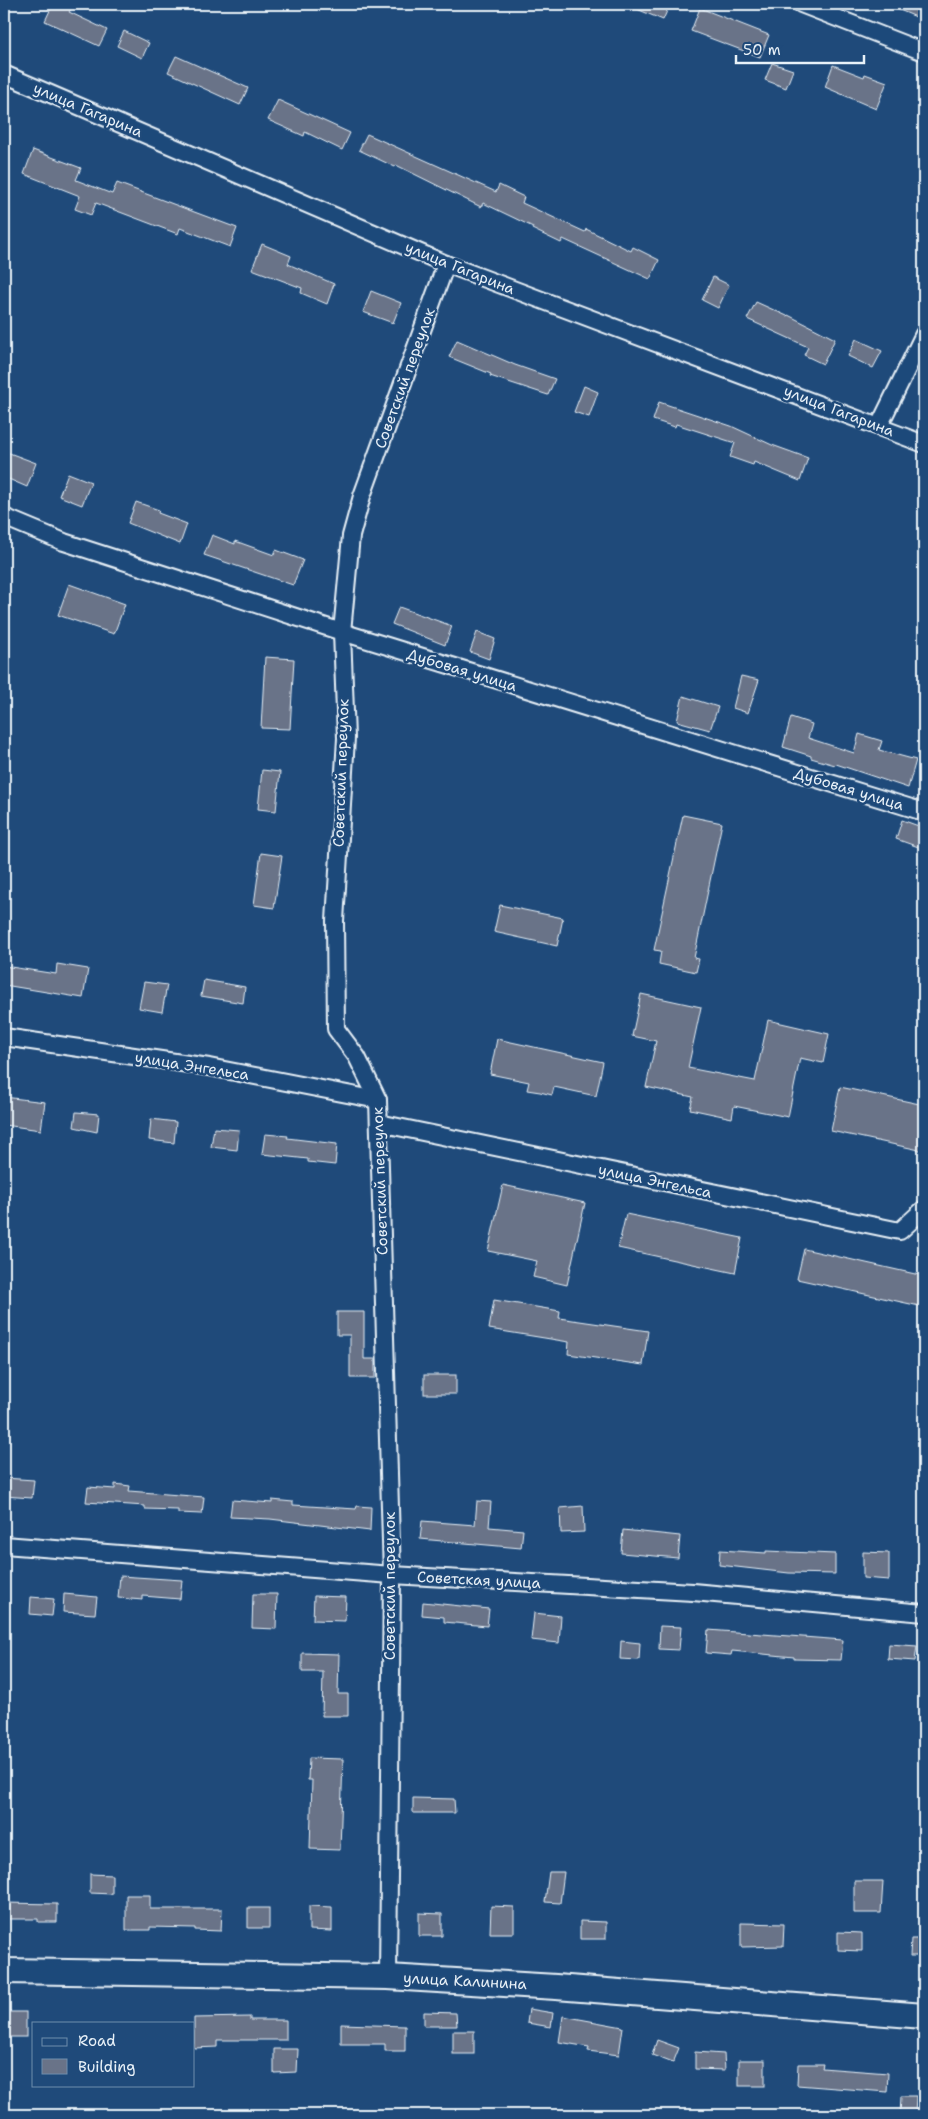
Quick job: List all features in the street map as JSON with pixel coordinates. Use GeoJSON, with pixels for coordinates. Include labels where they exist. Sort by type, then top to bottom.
{"type":"FeatureCollection","features":[{"type":"Feature","properties":{"kind":"street"},"geometry":{"type":"LineString","coordinates":[[800,4],[924,52]]}},
{"type":"Feature","properties":{"kind":"street","name":"улица Гагарина"},"geometry":{"type":"LineString","coordinates":[[4,74],[446,264],[924,444]]}},
{"type":"Feature","properties":{"kind":"street","name":"Советский переулок"},"geometry":{"type":"LineString","coordinates":[[388,1977],[392,1575],[379,1123],[378,1100],[357,1057],[336,1029],[335,921],[346,738],[342,632],[351,536],[362,496],[446,264]]}},
{"type":"Feature","properties":{"kind":"street"},"geometry":{"type":"LineString","coordinates":[[879,426],[924,334]]}},
{"type":"Feature","properties":{"kind":"street","name":"Дубовая улица"},"geometry":{"type":"LineString","coordinates":[[4,517],[64,542],[342,632],[924,812]]}},
{"type":"Feature","properties":{"kind":"street","name":"улица Энгельса"},"geometry":{"type":"LineString","coordinates":[[4,1037],[209,1067],[378,1100]]}},
{"type":"Feature","properties":{"kind":"street","name":"улица Энгельса"},"geometry":{"type":"LineString","coordinates":[[379,1123],[900,1231],[924,1209]]}},
{"type":"Feature","properties":{"kind":"street","name":"Советская улица"},"geometry":{"type":"LineString","coordinates":[[4,1545],[392,1575],[693,1592],[924,1613]]}},
{"type":"Feature","properties":{"kind":"street","name":"улица Калинина"},"geometry":{"type":"LineString","coordinates":[[4,1971],[388,1977],[556,1986],[924,2016]]}},
{"type":"Feature","properties":{"kind":"building"},"geometry":{"type":"Polygon","coordinates":[[[53,4],[60,4],[71,9],[69,12],[107,30],[99,46],[45,21],[53,4]]]}},
{"type":"Feature","properties":{"kind":"building"},"geometry":{"type":"Polygon","coordinates":[[[625,4],[670,4],[663,20],[625,4]]]}},
{"type":"Feature","properties":{"kind":"building"},"geometry":{"type":"Polygon","coordinates":[[[885,4],[924,4],[924,12],[921,19],[885,4]]]}},
{"type":"Feature","properties":{"kind":"building"},"geometry":{"type":"Polygon","coordinates":[[[700,8],[769,35],[760,57],[691,31],[700,8]]]}},
{"type":"Feature","properties":{"kind":"building"},"geometry":{"type":"Polygon","coordinates":[[[124,31],[149,43],[142,58],[117,46],[124,31]]]}},
{"type":"Feature","properties":{"kind":"building"},"geometry":{"type":"Polygon","coordinates":[[[176,56],[248,88],[240,105],[168,72],[176,56]]]}},
{"type":"Feature","properties":{"kind":"building"},"geometry":{"type":"Polygon","coordinates":[[[772,63],[793,70],[786,88],[765,80],[772,63]]]}},
{"type":"Feature","properties":{"kind":"building"},"geometry":{"type":"Polygon","coordinates":[[[833,65],[864,77],[865,74],[887,82],[876,109],[825,87],[833,65]]]}},
{"type":"Feature","properties":{"kind":"building"},"geometry":{"type":"Polygon","coordinates":[[[278,100],[350,133],[342,150],[305,132],[304,136],[268,120],[278,100]]]}},
{"type":"Feature","properties":{"kind":"building"},"geometry":{"type":"Polygon","coordinates":[[[367,134],[496,192],[499,185],[524,197],[522,203],[585,232],[586,229],[631,251],[633,247],[659,260],[650,279],[563,239],[561,243],[483,203],[481,207],[396,165],[395,167],[359,150],[367,134]]]}},
{"type":"Feature","properties":{"kind":"building"},"geometry":{"type":"Polygon","coordinates":[[[33,150],[81,168],[76,180],[112,194],[117,183],[237,228],[230,247],[180,228],[178,234],[96,203],[91,215],[75,209],[80,196],[24,174],[33,150]]]}},
{"type":"Feature","properties":{"kind":"building"},"geometry":{"type":"Polygon","coordinates":[[[262,244],[291,256],[288,264],[334,284],[327,304],[301,293],[302,288],[252,269],[262,244]]]}},
{"type":"Feature","properties":{"kind":"building"},"geometry":{"type":"Polygon","coordinates":[[[713,277],[729,285],[718,308],[702,300],[713,277]]]}},
{"type":"Feature","properties":{"kind":"building"},"geometry":{"type":"Polygon","coordinates":[[[371,291],[401,303],[393,323],[363,312],[371,291]]]}},
{"type":"Feature","properties":{"kind":"building"},"geometry":{"type":"Polygon","coordinates":[[[756,302],[788,315],[835,339],[823,364],[804,355],[808,347],[747,319],[756,302]]]}},
{"type":"Feature","properties":{"kind":"building"},"geometry":{"type":"Polygon","coordinates":[[[856,339],[882,351],[873,368],[848,356],[856,339]]]}},
{"type":"Feature","properties":{"kind":"building"},"geometry":{"type":"Polygon","coordinates":[[[457,340],[515,365],[555,379],[548,395],[490,376],[491,374],[449,357],[457,340]]]}},
{"type":"Feature","properties":{"kind":"building"},"geometry":{"type":"Polygon","coordinates":[[[584,386],[598,392],[589,417],[574,412],[584,386]]]}},
{"type":"Feature","properties":{"kind":"building"},"geometry":{"type":"Polygon","coordinates":[[[659,402],[731,426],[772,445],[808,458],[800,481],[754,462],[753,465],[730,457],[735,443],[676,424],[675,427],[653,420],[659,402]]]}},
{"type":"Feature","properties":{"kind":"building"},"geometry":{"type":"Polygon","coordinates":[[[4,451],[36,463],[27,487],[4,477],[4,451]]]}},
{"type":"Feature","properties":{"kind":"building"},"geometry":{"type":"Polygon","coordinates":[[[68,473],[91,482],[82,505],[59,496],[68,473]]]}},
{"type":"Feature","properties":{"kind":"building"},"geometry":{"type":"Polygon","coordinates":[[[136,502],[159,510],[158,513],[187,524],[180,544],[128,523],[136,502]]]}},
{"type":"Feature","properties":{"kind":"building"},"geometry":{"type":"Polygon","coordinates":[[[212,535],[235,544],[235,541],[274,555],[276,550],[303,560],[293,585],[204,555],[212,535]]]}},
{"type":"Feature","properties":{"kind":"building"},"geometry":{"type":"Polygon","coordinates":[[[69,584],[125,604],[114,634],[58,615],[69,584]]]}},
{"type":"Feature","properties":{"kind":"building"},"geometry":{"type":"Polygon","coordinates":[[[399,607],[452,626],[445,645],[392,624],[399,607]]]}},
{"type":"Feature","properties":{"kind":"building"},"geometry":{"type":"Polygon","coordinates":[[[477,632],[495,639],[489,659],[470,652],[477,632]]]}},
{"type":"Feature","properties":{"kind":"building"},"geometry":{"type":"Polygon","coordinates":[[[265,657],[294,659],[290,729],[261,728],[265,657]]]}},
{"type":"Feature","properties":{"kind":"building"},"geometry":{"type":"Polygon","coordinates":[[[741,676],[759,680],[748,713],[733,708],[741,676]]]}},
{"type":"Feature","properties":{"kind":"building"},"geometry":{"type":"Polygon","coordinates":[[[683,696],[718,707],[710,730],[677,721],[683,696]]]}},
{"type":"Feature","properties":{"kind":"building"},"geometry":{"type":"Polygon","coordinates":[[[791,717],[812,724],[808,738],[854,753],[859,734],[882,741],[879,750],[916,760],[908,788],[836,764],[811,758],[811,756],[783,747],[791,717]]]}},
{"type":"Feature","properties":{"kind":"building"},"geometry":{"type":"Polygon","coordinates":[[[262,770],[280,772],[276,811],[258,809],[262,770]]]}},
{"type":"Feature","properties":{"kind":"building"},"geometry":{"type":"Polygon","coordinates":[[[683,815],[722,823],[694,958],[699,959],[696,972],[659,964],[661,951],[654,950],[683,815]]]}},
{"type":"Feature","properties":{"kind":"building"},"geometry":{"type":"Polygon","coordinates":[[[902,820],[924,828],[924,849],[896,839],[902,820]]]}},
{"type":"Feature","properties":{"kind":"building"},"geometry":{"type":"Polygon","coordinates":[[[261,853],[282,856],[274,908],[254,905],[261,853]]]}},
{"type":"Feature","properties":{"kind":"building"},"geometry":{"type":"Polygon","coordinates":[[[500,905],[563,918],[557,946],[494,932],[500,905]]]}},
{"type":"Feature","properties":{"kind":"building"},"geometry":{"type":"Polygon","coordinates":[[[57,964],[88,969],[83,998],[4,985],[4,966],[56,974],[57,964]]]}},
{"type":"Feature","properties":{"kind":"building"},"geometry":{"type":"Polygon","coordinates":[[[204,980],[245,987],[243,1003],[201,996],[204,980]]]}},
{"type":"Feature","properties":{"kind":"building"},"geometry":{"type":"Polygon","coordinates":[[[144,982],[167,985],[162,1012],[139,1008],[144,982]]]}},
{"type":"Feature","properties":{"kind":"building"},"geometry":{"type":"Polygon","coordinates":[[[641,994],[701,1007],[688,1068],[755,1081],[768,1020],[829,1034],[823,1063],[800,1058],[788,1117],[734,1106],[732,1118],[690,1109],[693,1097],[646,1087],[656,1041],[632,1036],[641,994]]]}},
{"type":"Feature","properties":{"kind":"building"},"geometry":{"type":"Polygon","coordinates":[[[497,1039],[603,1062],[596,1096],[554,1087],[552,1095],[527,1090],[529,1082],[490,1074],[497,1039]]]}},
{"type":"Feature","properties":{"kind":"building"},"geometry":{"type":"Polygon","coordinates":[[[840,1087],[924,1105],[924,1151],[831,1131],[840,1087]]]}},
{"type":"Feature","properties":{"kind":"building"},"geometry":{"type":"Polygon","coordinates":[[[4,1097],[45,1102],[41,1130],[4,1125],[4,1097]]]}},
{"type":"Feature","properties":{"kind":"building"},"geometry":{"type":"Polygon","coordinates":[[[76,1112],[99,1114],[97,1132],[74,1127],[76,1112]]]}},
{"type":"Feature","properties":{"kind":"building"},"geometry":{"type":"Polygon","coordinates":[[[151,1119],[176,1122],[174,1143],[149,1140],[151,1119]]]}},
{"type":"Feature","properties":{"kind":"building"},"geometry":{"type":"Polygon","coordinates":[[[214,1128],[239,1130],[237,1150],[211,1147],[214,1128]]]}},
{"type":"Feature","properties":{"kind":"building"},"geometry":{"type":"Polygon","coordinates":[[[265,1134],[337,1144],[335,1165],[308,1162],[308,1159],[262,1154],[265,1134]]]}},
{"type":"Feature","properties":{"kind":"building"},"geometry":{"type":"Polygon","coordinates":[[[503,1185],[585,1203],[567,1285],[533,1277],[537,1261],[488,1251],[503,1185]]]}},
{"type":"Feature","properties":{"kind":"building"},"geometry":{"type":"Polygon","coordinates":[[[626,1214],[742,1238],[735,1273],[618,1248],[626,1214]]]}},
{"type":"Feature","properties":{"kind":"building"},"geometry":{"type":"Polygon","coordinates":[[[804,1249],[924,1276],[924,1307],[797,1279],[804,1249]]]}},
{"type":"Feature","properties":{"kind":"building"},"geometry":{"type":"Polygon","coordinates":[[[494,1300],[560,1311],[559,1318],[648,1331],[643,1365],[568,1354],[569,1342],[489,1329],[494,1300]]]}},
{"type":"Feature","properties":{"kind":"building"},"geometry":{"type":"Polygon","coordinates":[[[337,1312],[364,1312],[364,1359],[375,1359],[375,1378],[350,1378],[350,1335],[337,1335],[337,1312]]]}},
{"type":"Feature","properties":{"kind":"building"},"geometry":{"type":"Polygon","coordinates":[[[424,1375],[456,1375],[456,1394],[424,1394],[424,1375]]]}},
{"type":"Feature","properties":{"kind":"building"},"geometry":{"type":"Polygon","coordinates":[[[4,1478],[34,1480],[32,1498],[4,1496],[4,1478]]]}},
{"type":"Feature","properties":{"kind":"building"},"geometry":{"type":"Polygon","coordinates":[[[115,1484],[130,1486],[129,1491],[204,1497],[202,1514],[178,1513],[178,1510],[145,1509],[145,1506],[86,1502],[88,1487],[115,1489],[115,1484]]]}},
{"type":"Feature","properties":{"kind":"building"},"geometry":{"type":"Polygon","coordinates":[[[232,1500],[272,1503],[272,1500],[293,1502],[293,1505],[356,1509],[357,1506],[371,1507],[370,1531],[270,1519],[230,1517],[232,1500]]]}},
{"type":"Feature","properties":{"kind":"building"},"geometry":{"type":"Polygon","coordinates":[[[477,1501],[491,1502],[489,1527],[523,1530],[521,1548],[420,1539],[422,1521],[475,1525],[477,1501]]]}},
{"type":"Feature","properties":{"kind":"building"},"geometry":{"type":"Polygon","coordinates":[[[583,1506],[584,1532],[561,1533],[560,1508],[583,1506]]]}},
{"type":"Feature","properties":{"kind":"building"},"geometry":{"type":"Polygon","coordinates":[[[623,1530],[680,1536],[678,1558],[621,1553],[623,1530]]]}},
{"type":"Feature","properties":{"kind":"building"},"geometry":{"type":"Polygon","coordinates":[[[720,1550],[835,1554],[835,1574],[789,1573],[719,1565],[720,1550]]]}},
{"type":"Feature","properties":{"kind":"building"},"geometry":{"type":"Polygon","coordinates":[[[863,1552],[889,1553],[889,1580],[863,1578],[863,1552]]]}},
{"type":"Feature","properties":{"kind":"building"},"geometry":{"type":"Polygon","coordinates":[[[120,1576],[182,1580],[180,1599],[143,1596],[143,1600],[118,1598],[120,1576]]]}},
{"type":"Feature","properties":{"kind":"building"},"geometry":{"type":"Polygon","coordinates":[[[64,1594],[97,1597],[95,1614],[63,1612],[64,1594]]]}},
{"type":"Feature","properties":{"kind":"building"},"geometry":{"type":"Polygon","coordinates":[[[253,1594],[277,1594],[276,1629],[252,1628],[253,1594]]]}},
{"type":"Feature","properties":{"kind":"building"},"geometry":{"type":"Polygon","coordinates":[[[314,1596],[346,1597],[345,1621],[313,1620],[314,1596]]]}},
{"type":"Feature","properties":{"kind":"building"},"geometry":{"type":"Polygon","coordinates":[[[31,1597],[54,1599],[52,1616],[30,1614],[31,1597]]]}},
{"type":"Feature","properties":{"kind":"building"},"geometry":{"type":"Polygon","coordinates":[[[423,1602],[489,1609],[487,1626],[444,1622],[444,1617],[422,1615],[423,1602]]]}},
{"type":"Feature","properties":{"kind":"building"},"geometry":{"type":"Polygon","coordinates":[[[534,1613],[561,1616],[559,1643],[531,1640],[534,1613]]]}},
{"type":"Feature","properties":{"kind":"building"},"geometry":{"type":"Polygon","coordinates":[[[660,1626],[681,1627],[679,1650],[659,1649],[660,1626]]]}},
{"type":"Feature","properties":{"kind":"building"},"geometry":{"type":"Polygon","coordinates":[[[708,1630],[843,1640],[841,1660],[794,1659],[794,1657],[732,1651],[731,1655],[706,1653],[708,1630]]]}},
{"type":"Feature","properties":{"kind":"building"},"geometry":{"type":"Polygon","coordinates":[[[621,1641],[640,1643],[639,1660],[620,1659],[621,1641]]]}},
{"type":"Feature","properties":{"kind":"building"},"geometry":{"type":"Polygon","coordinates":[[[889,1644],[917,1646],[915,1661],[888,1659],[889,1644]]]}},
{"type":"Feature","properties":{"kind":"building"},"geometry":{"type":"Polygon","coordinates":[[[302,1653],[339,1654],[338,1694],[348,1694],[348,1716],[322,1716],[323,1672],[302,1672],[302,1653]]]}},
{"type":"Feature","properties":{"kind":"building"},"geometry":{"type":"Polygon","coordinates":[[[309,1758],[343,1759],[340,1850],[310,1849],[312,1780],[308,1780],[309,1758]]]}},
{"type":"Feature","properties":{"kind":"building"},"geometry":{"type":"Polygon","coordinates":[[[413,1798],[454,1799],[455,1813],[413,1813],[413,1798]]]}},
{"type":"Feature","properties":{"kind":"building"},"geometry":{"type":"Polygon","coordinates":[[[549,1872],[564,1872],[560,1903],[545,1902],[549,1872]]]}},
{"type":"Feature","properties":{"kind":"building"},"geometry":{"type":"Polygon","coordinates":[[[90,1874],[112,1875],[112,1894],[90,1893],[90,1874]]]}},
{"type":"Feature","properties":{"kind":"building"},"geometry":{"type":"Polygon","coordinates":[[[854,1881],[883,1881],[881,1913],[854,1913],[854,1881]]]}},
{"type":"Feature","properties":{"kind":"building"},"geometry":{"type":"Polygon","coordinates":[[[126,1895],[150,1895],[150,1909],[222,1909],[221,1931],[195,1930],[195,1928],[150,1927],[150,1930],[126,1930],[126,1895]]]}},
{"type":"Feature","properties":{"kind":"building"},"geometry":{"type":"Polygon","coordinates":[[[4,1903],[57,1904],[57,1922],[38,1922],[38,1919],[4,1919],[4,1903]]]}},
{"type":"Feature","properties":{"kind":"building"},"geometry":{"type":"Polygon","coordinates":[[[309,1906],[332,1907],[332,1931],[309,1930],[309,1906]]]}},
{"type":"Feature","properties":{"kind":"building"},"geometry":{"type":"Polygon","coordinates":[[[491,1906],[514,1907],[514,1933],[490,1933],[491,1906]]]}},
{"type":"Feature","properties":{"kind":"building"},"geometry":{"type":"Polygon","coordinates":[[[248,1908],[269,1908],[269,1928],[248,1928],[248,1908]]]}},
{"type":"Feature","properties":{"kind":"building"},"geometry":{"type":"Polygon","coordinates":[[[419,1913],[442,1914],[442,1936],[419,1936],[419,1913]]]}},
{"type":"Feature","properties":{"kind":"building"},"geometry":{"type":"Polygon","coordinates":[[[580,1921],[606,1922],[606,1939],[580,1939],[580,1921]]]}},
{"type":"Feature","properties":{"kind":"building"},"geometry":{"type":"Polygon","coordinates":[[[741,1923],[784,1924],[783,1946],[741,1947],[741,1923]]]}},
{"type":"Feature","properties":{"kind":"building"},"geometry":{"type":"Polygon","coordinates":[[[838,1932],[862,1933],[862,1951],[838,1950],[838,1932]]]}},
{"type":"Feature","properties":{"kind":"building"},"geometry":{"type":"Polygon","coordinates":[[[911,1939],[924,1939],[924,1956],[910,1956],[911,1939]]]}},
{"type":"Feature","properties":{"kind":"building"},"geometry":{"type":"Polygon","coordinates":[[[529,2009],[553,2013],[551,2027],[527,2023],[529,2009]]]}},
{"type":"Feature","properties":{"kind":"building"},"geometry":{"type":"Polygon","coordinates":[[[4,2012],[26,2012],[26,2037],[4,2037],[4,2012]]]}},
{"type":"Feature","properties":{"kind":"building"},"geometry":{"type":"Polygon","coordinates":[[[424,2012],[456,2013],[457,2026],[424,2026],[424,2012]]]}},
{"type":"Feature","properties":{"kind":"building"},"geometry":{"type":"Polygon","coordinates":[[[563,2016],[623,2027],[619,2055],[588,2051],[589,2047],[559,2042],[563,2016]]]}},
{"type":"Feature","properties":{"kind":"building"},"geometry":{"type":"Polygon","coordinates":[[[250,2017],[250,2020],[286,2020],[286,2040],[217,2040],[217,2047],[195,2048],[194,2018],[250,2017]]]}},
{"type":"Feature","properties":{"kind":"building"},"geometry":{"type":"Polygon","coordinates":[[[341,2024],[405,2026],[405,2051],[385,2051],[385,2044],[341,2044],[341,2024]]]}},
{"type":"Feature","properties":{"kind":"building"},"geometry":{"type":"Polygon","coordinates":[[[453,2031],[474,2031],[474,2054],[453,2054],[453,2031]]]}},
{"type":"Feature","properties":{"kind":"building"},"geometry":{"type":"Polygon","coordinates":[[[657,2040],[679,2048],[673,2063],[652,2055],[657,2040]]]}},
{"type":"Feature","properties":{"kind":"building"},"geometry":{"type":"Polygon","coordinates":[[[274,2049],[298,2049],[297,2072],[274,2073],[274,2049]]]}},
{"type":"Feature","properties":{"kind":"building"},"geometry":{"type":"Polygon","coordinates":[[[695,2052],[724,2054],[725,2070],[695,2069],[695,2052]]]}},
{"type":"Feature","properties":{"kind":"building"},"geometry":{"type":"Polygon","coordinates":[[[739,2060],[765,2060],[765,2086],[739,2086],[739,2060]]]}},
{"type":"Feature","properties":{"kind":"building"},"geometry":{"type":"Polygon","coordinates":[[[798,2064],[823,2064],[822,2068],[888,2073],[887,2092],[797,2085],[798,2064]]]}},
{"type":"Feature","properties":{"kind":"building"},"geometry":{"type":"Polygon","coordinates":[[[901,2096],[916,2096],[915,2115],[900,2115],[901,2096]]]}}]}
